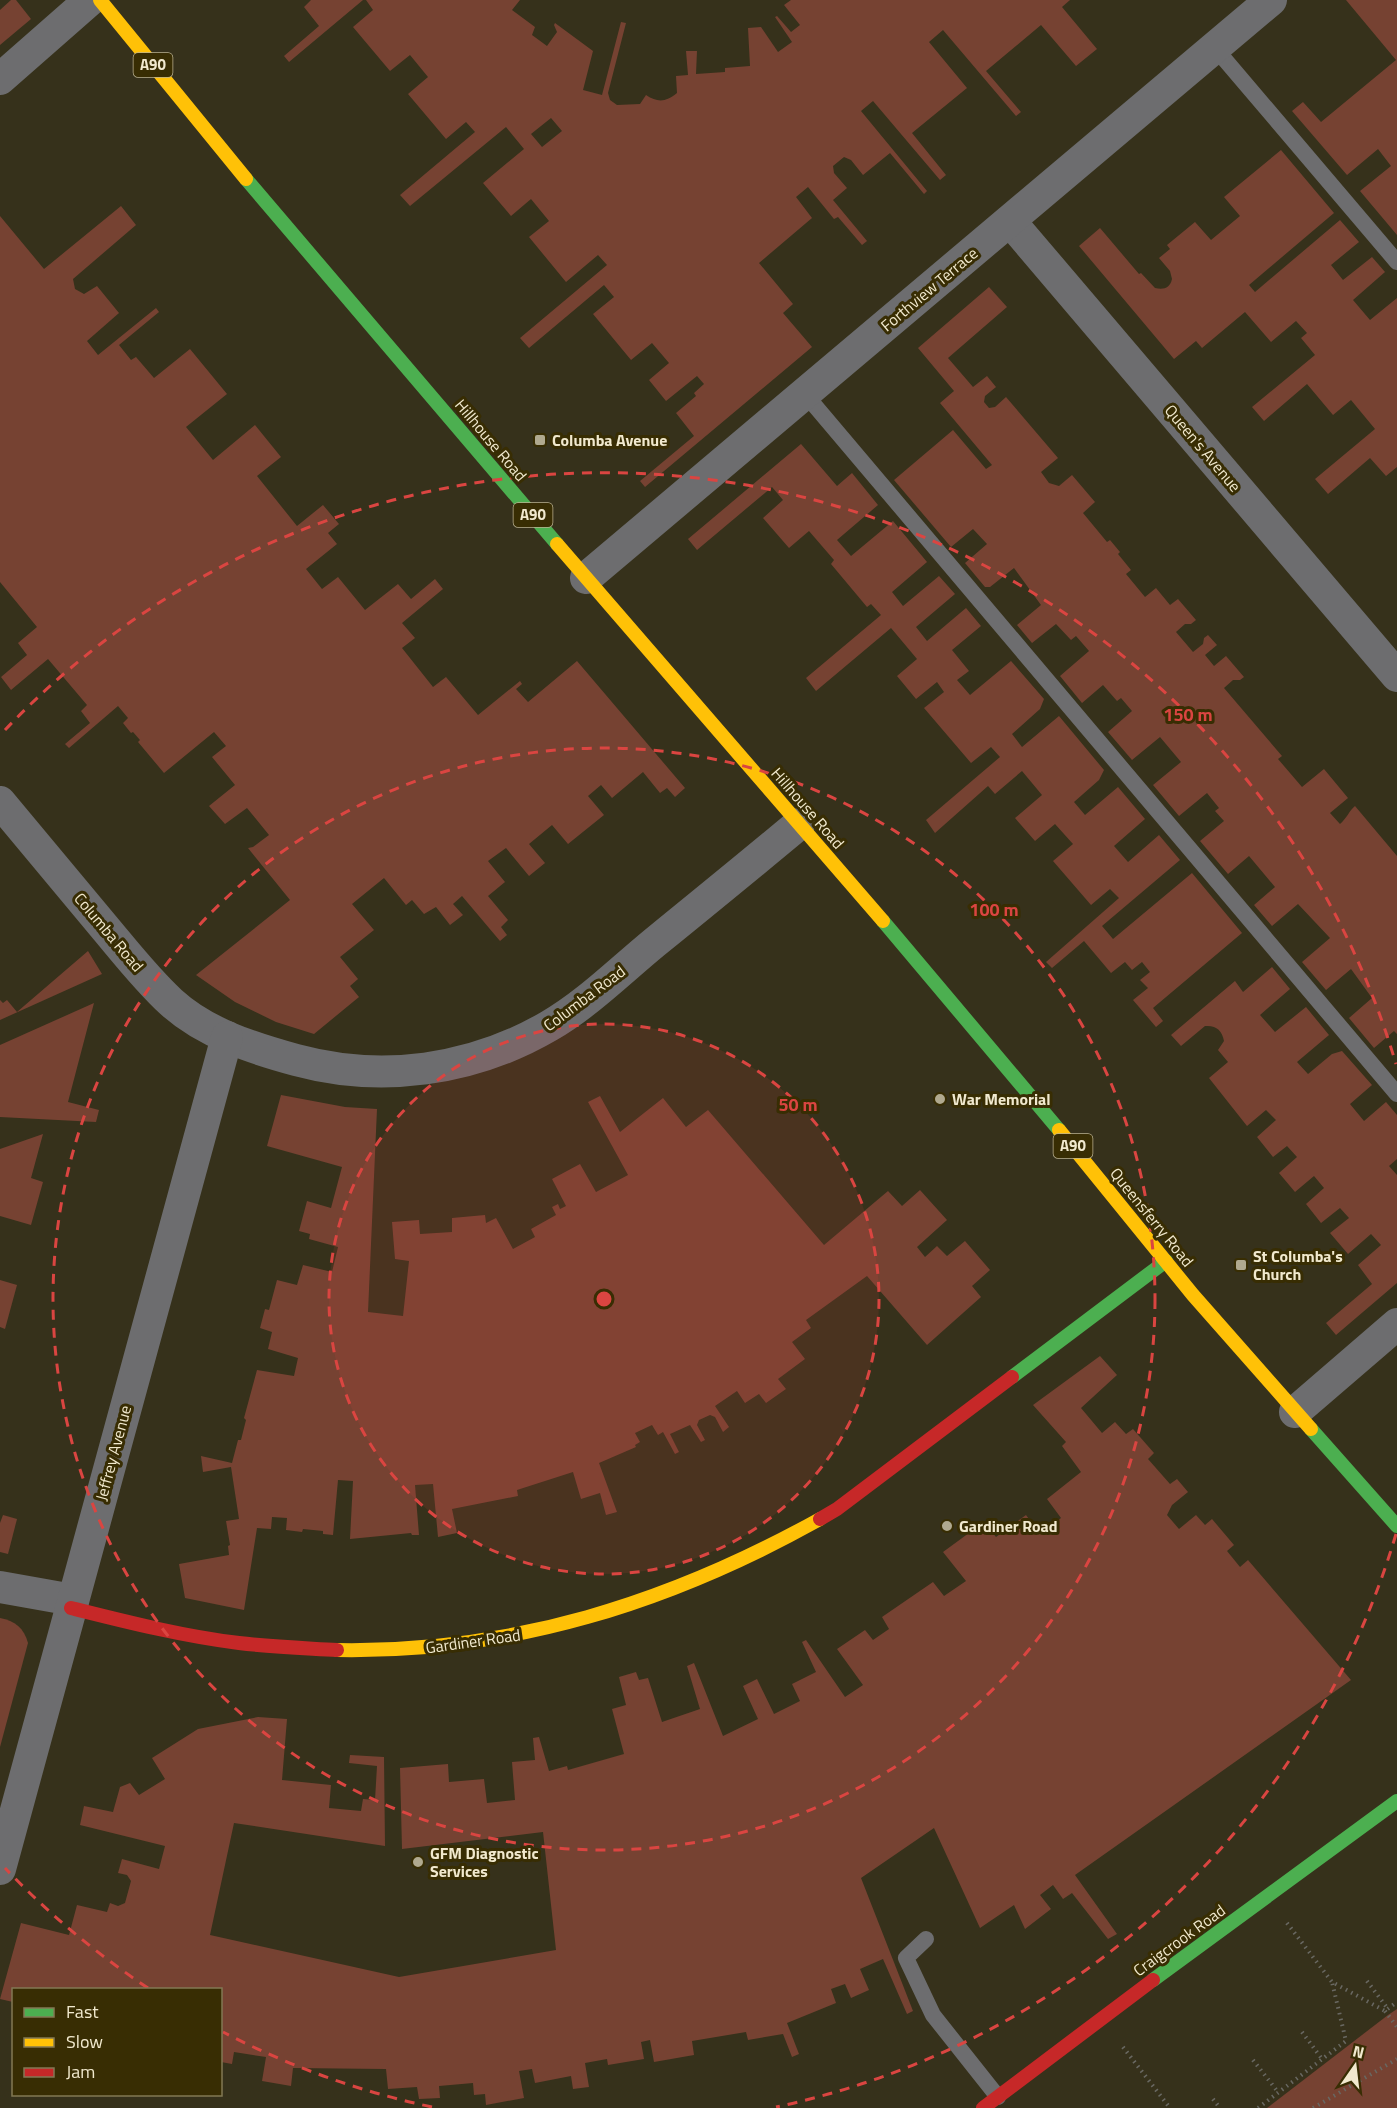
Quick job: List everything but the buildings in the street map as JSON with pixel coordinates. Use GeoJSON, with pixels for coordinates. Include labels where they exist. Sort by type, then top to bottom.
{"type":"FeatureCollection","features":[{"type":"Feature","properties":{"kind":"main road","name":"Hillhouse Road"},"geometry":{"type":"LineString","coordinates":[[100,0],[205,131],[586,578],[862,897]]}},
{"type":"Feature","properties":{"kind":"main road","name":"Queensferry Road"},"geometry":{"type":"LineString","coordinates":[[862,897],[986,1040],[1166,1261],[1295,1412],[1397,1526]]}},
{"type":"Feature","properties":{"kind":"main road","name":"Gardiner Road"},"geometry":{"type":"LineString","coordinates":[[72,1604],[174,1632],[236,1643],[300,1649],[365,1651],[432,1648],[528,1633],[572,1623],[637,1603],[740,1561],[802,1530],[837,1509],[1166,1261]]}},
{"type":"Feature","properties":{"kind":"main road","name":"Craigcrook Road"},"geometry":{"type":"LineString","coordinates":[[983,2108],[1101,2018],[1397,1801]]}},
{"type":"Feature","properties":{"kind":"street"},"geometry":{"type":"LineString","coordinates":[[0,79],[90,0]]}},
{"type":"Feature","properties":{"kind":"street","name":"Forthview Terrace"},"geometry":{"type":"LineString","coordinates":[[586,578],[1271,0]]}},
{"type":"Feature","properties":{"kind":"street","name":"Queen's Avenue"},"geometry":{"type":"LineString","coordinates":[[1010,221],[1397,676]]}},
{"type":"Feature","properties":{"kind":"street","name":"Columba Road"},"geometry":{"type":"LineString","coordinates":[[0,802],[141,970],[172,1003],[197,1021],[266,1052],[308,1063],[354,1070],[397,1072],[479,1058],[511,1046],[551,1025],[596,992],[799,824]]}},
{"type":"Feature","properties":{"kind":"street","name":"Jeffrey Avenue"},"geometry":{"type":"LineString","coordinates":[[0,1869],[227,1036]]}},
{"type":"Feature","properties":{"kind":"street"},"geometry":{"type":"LineString","coordinates":[[1295,1412],[1397,1324]]}},
{"type":"Feature","properties":{"kind":"street","name":"Gardiner Road"},"geometry":{"type":"LineString","coordinates":[[0,1587],[72,1604]]}},
{"type":"Feature","properties":{"kind":"lane"},"geometry":{"type":"LineString","coordinates":[[1215,48],[1397,262]]}},
{"type":"Feature","properties":{"kind":"lane"},"geometry":{"type":"LineString","coordinates":[[805,394],[1397,1094]]}},
{"type":"Feature","properties":{"kind":"lane"},"geometry":{"type":"LineString","coordinates":[[926,1939],[906,1958],[933,2015],[998,2097]]}},
{"type":"Feature","properties":{"kind":"path"},"geometry":{"type":"LineString","coordinates":[[1257,2108],[1346,2042],[1332,1982],[1267,1896]]}},
{"type":"Feature","properties":{"kind":"path"},"geometry":{"type":"LineString","coordinates":[[1367,1981],[1397,2027]]}},
{"type":"Feature","properties":{"kind":"path"},"geometry":{"type":"LineString","coordinates":[[1332,1982],[1386,2010]]}},
{"type":"Feature","properties":{"kind":"path"},"geometry":{"type":"LineString","coordinates":[[1386,2010],[1397,2002]]}},
{"type":"Feature","properties":{"kind":"path"},"geometry":{"type":"LineString","coordinates":[[1101,2018],[1170,2108]]}},
{"type":"Feature","properties":{"kind":"path"},"geometry":{"type":"LineString","coordinates":[[1302,2032],[1322,2059]]}},
{"type":"Feature","properties":{"kind":"path"},"geometry":{"type":"LineString","coordinates":[[1313,2108],[1397,2059]]}},
{"type":"Feature","properties":{"kind":"path"},"geometry":{"type":"LineString","coordinates":[[1254,2060],[1278,2092]]}},
{"type":"Feature","properties":{"kind":"path"},"geometry":{"type":"LineString","coordinates":[[1213,2099],[1220,2108]]}},
{"type":"Feature","properties":{"kind":"shaded area"},"geometry":{"type":"Polygon","coordinates":[[[11,0],[16,0],[31,19],[0,45],[0,10],[11,0]]]}},
{"type":"Feature","properties":{"kind":"shaded area"},"geometry":{"type":"Polygon","coordinates":[[[311,0],[363,0],[289,62],[284,56],[319,26],[304,7],[311,0]]]}},
{"type":"Feature","properties":{"kind":"shaded area"},"geometry":{"type":"Polygon","coordinates":[[[366,0],[520,0],[512,10],[535,27],[532,35],[547,46],[557,32],[555,23],[593,51],[583,90],[602,95],[621,22],[626,23],[608,93],[610,100],[617,105],[640,104],[646,95],[658,100],[666,100],[677,93],[676,76],[688,75],[686,51],[697,51],[696,74],[725,72],[725,68],[750,66],[748,28],[761,27],[778,52],[792,42],[775,17],[777,16],[791,32],[800,25],[784,5],[791,0],[1070,0],[1062,7],[1097,49],[1076,66],[1041,25],[986,71],[1021,112],[1016,116],[943,30],[929,42],[967,88],[912,133],[946,175],[940,180],[873,101],[861,111],[927,191],[924,194],[890,153],[863,175],[851,160],[844,157],[833,166],[834,173],[847,188],[833,200],[867,241],[862,245],[838,217],[834,219],[808,187],[796,197],[812,218],[759,263],[793,304],[783,313],[812,347],[645,487],[640,481],[694,436],[676,413],[696,396],[694,393],[704,384],[697,376],[666,401],[649,380],[669,363],[652,343],[631,360],[593,314],[614,297],[604,285],[529,348],[520,338],[607,265],[598,255],[566,282],[529,237],[549,221],[531,199],[511,216],[483,183],[524,149],[506,127],[410,206],[400,195],[475,132],[466,122],[446,139],[408,94],[428,77],[410,55],[390,71],[353,27],[373,10],[366,0]],[[551,118],[531,134],[542,147],[562,131],[551,118]]]}},
{"type":"Feature","properties":{"kind":"shaded area"},"geometry":{"type":"Polygon","coordinates":[[[1346,0],[1397,0],[1397,235],[1360,191],[1391,166],[1378,149],[1347,175],[1292,111],[1303,102],[1321,122],[1396,60],[1346,0]]]}},
{"type":"Feature","properties":{"kind":"shaded area"},"geometry":{"type":"Polygon","coordinates":[[[1281,150],[1334,213],[1249,285],[1255,292],[1340,220],[1359,242],[1331,265],[1343,280],[1372,257],[1385,272],[1353,300],[1370,320],[1397,298],[1397,467],[1386,476],[1370,458],[1328,494],[1315,479],[1375,429],[1351,400],[1333,415],[1307,384],[1264,421],[1252,407],[1315,355],[1301,338],[1307,333],[1296,321],[1271,342],[1245,312],[1202,348],[1196,341],[1174,359],[1079,246],[1100,228],[1139,274],[1141,273],[1155,288],[1166,288],[1172,279],[1170,271],[1159,258],[1170,249],[1167,245],[1195,222],[1211,240],[1240,216],[1224,197],[1281,150]]]}},
{"type":"Feature","properties":{"kind":"shaded area"},"geometry":{"type":"Polygon","coordinates":[[[121,206],[136,225],[73,279],[75,289],[84,294],[97,286],[119,313],[87,341],[98,355],[156,308],[159,312],[119,345],[131,360],[136,357],[154,378],[190,349],[227,394],[186,427],[213,460],[255,425],[281,457],[257,476],[297,526],[323,505],[339,524],[328,533],[337,544],[306,569],[322,589],[338,577],[365,610],[398,584],[411,599],[435,579],[443,589],[402,623],[415,638],[402,648],[433,687],[446,677],[478,715],[520,681],[522,684],[516,689],[528,702],[577,661],[685,788],[675,797],[667,788],[660,793],[643,772],[612,798],[601,785],[588,796],[604,815],[568,844],[552,825],[529,844],[545,863],[529,876],[506,848],[488,861],[505,882],[488,896],[508,920],[501,927],[507,935],[500,941],[462,896],[453,904],[463,915],[450,925],[436,907],[424,914],[412,900],[406,905],[384,878],[352,904],[374,930],[340,957],[358,979],[350,986],[359,997],[314,1034],[276,1022],[235,1002],[196,975],[290,900],[248,848],[269,835],[247,808],[225,824],[209,806],[235,785],[212,757],[226,746],[214,732],[164,773],[138,742],[140,740],[123,723],[128,718],[118,706],[69,748],[65,744],[90,723],[81,711],[87,705],[48,659],[11,690],[1,677],[27,655],[18,643],[37,627],[0,582],[0,216],[44,269],[121,206]]]}},
{"type":"Feature","properties":{"kind":"shaded area"},"geometry":{"type":"Polygon","coordinates":[[[989,287],[1007,307],[948,358],[973,387],[987,376],[996,387],[985,396],[984,402],[989,408],[995,407],[1006,397],[1058,458],[1041,472],[1049,483],[1059,486],[1072,475],[1095,502],[1083,513],[1107,542],[1110,540],[1120,552],[1118,554],[1131,570],[1126,574],[1145,597],[1156,588],[1170,605],[1178,599],[1196,620],[1191,624],[1185,624],[1176,632],[1193,652],[1203,644],[1204,638],[1208,635],[1217,645],[1205,655],[1214,666],[1226,656],[1244,677],[1240,680],[1233,680],[1224,688],[1282,756],[1278,759],[1302,787],[1324,769],[1348,798],[1330,813],[1340,824],[1355,806],[1397,856],[1397,1034],[1394,1031],[1374,1048],[1349,1018],[1372,998],[1351,969],[1326,990],[1302,962],[1330,938],[1298,904],[1272,926],[1254,905],[1275,887],[1249,856],[1228,874],[1200,841],[1224,821],[1215,811],[1219,808],[1207,793],[1179,816],[1153,785],[1181,762],[1160,737],[1132,760],[1108,732],[1132,711],[1121,698],[1117,701],[1103,685],[1082,703],[1060,676],[1089,651],[1076,636],[1071,640],[1056,624],[1032,643],[1017,625],[1041,605],[1014,568],[990,587],[985,587],[965,563],[987,544],[973,529],[951,547],[894,480],[953,430],[986,469],[992,465],[940,403],[954,391],[918,348],[989,287]]]}},
{"type":"Feature","properties":{"kind":"shaded area"},"geometry":{"type":"Polygon","coordinates":[[[801,444],[837,486],[852,473],[878,505],[837,540],[851,556],[893,521],[927,562],[892,592],[903,606],[939,576],[955,594],[916,627],[927,641],[966,608],[981,626],[952,650],[969,671],[957,680],[970,695],[1011,661],[1044,699],[1040,709],[1012,734],[1022,747],[1059,716],[1104,770],[1099,780],[1074,802],[1085,815],[1118,787],[1145,819],[1114,846],[1128,862],[1159,835],[1180,860],[1102,926],[1113,939],[1192,873],[1242,933],[1153,1008],[1163,1021],[1156,1027],[1133,1000],[1148,988],[1140,980],[1150,972],[1142,962],[1132,970],[1125,962],[1111,973],[1084,941],[1052,968],[1046,962],[1119,898],[1110,889],[1091,905],[1053,861],[1073,844],[1055,824],[1035,841],[1015,818],[1042,795],[1022,771],[995,794],[988,786],[935,833],[926,820],[1000,757],[991,747],[971,763],[924,708],[944,692],[937,682],[916,699],[897,676],[917,659],[891,628],[816,691],[806,678],[881,615],[871,604],[867,607],[831,564],[834,560],[809,531],[789,548],[763,518],[783,500],[772,487],[697,550],[688,539],[801,444]]]}},
{"type":"Feature","properties":{"kind":"shaded area"},"geometry":{"type":"Polygon","coordinates":[[[88,951],[102,974],[0,1020],[0,1000],[3,1003],[7,1000],[17,1012],[88,951]]]}},
{"type":"Feature","properties":{"kind":"shaded area"},"geometry":{"type":"Polygon","coordinates":[[[1272,967],[1290,989],[1260,1015],[1275,1032],[1306,1007],[1329,1035],[1297,1062],[1308,1074],[1332,1054],[1342,1051],[1372,1085],[1350,1104],[1364,1121],[1386,1102],[1397,1115],[1397,1159],[1389,1166],[1397,1175],[1397,1283],[1336,1335],[1326,1323],[1372,1284],[1358,1265],[1381,1245],[1371,1234],[1348,1254],[1330,1233],[1349,1218],[1340,1208],[1321,1223],[1306,1204],[1324,1188],[1314,1176],[1295,1192],[1279,1173],[1297,1157],[1287,1146],[1273,1157],[1257,1137],[1276,1120],[1266,1110],[1247,1126],[1209,1078],[1228,1062],[1218,1050],[1224,1041],[1218,1029],[1205,1026],[1181,1046],[1171,1035],[1235,981],[1243,992],[1272,967]]]}},
{"type":"Feature","properties":{"kind":"shaded area"},"geometry":{"type":"Polygon","coordinates":[[[94,1003],[68,1102],[99,1110],[96,1122],[0,1117],[0,1045],[94,1003]]]}},
{"type":"Feature","properties":{"kind":"shaded area"},"geometry":{"type":"Polygon","coordinates":[[[281,1095],[345,1107],[377,1109],[368,1312],[403,1316],[409,1261],[395,1259],[392,1222],[419,1220],[420,1234],[452,1232],[452,1218],[485,1215],[486,1223],[496,1218],[513,1249],[535,1237],[531,1229],[556,1215],[552,1207],[558,1204],[560,1209],[566,1206],[552,1179],[580,1164],[596,1192],[628,1175],[588,1102],[600,1096],[620,1132],[663,1098],[686,1127],[708,1110],[824,1245],[888,1191],[902,1206],[920,1190],[947,1220],[917,1247],[925,1257],[937,1246],[947,1256],[965,1241],[990,1270],[972,1286],[981,1297],[927,1345],[867,1276],[806,1320],[811,1328],[792,1342],[805,1359],[778,1379],[786,1389],[766,1403],[759,1394],[745,1403],[737,1391],[715,1406],[729,1427],[723,1432],[715,1417],[710,1415],[699,1420],[697,1425],[705,1440],[701,1442],[690,1425],[670,1434],[679,1452],[675,1454],[663,1432],[658,1435],[652,1425],[635,1433],[640,1442],[635,1445],[636,1447],[599,1463],[617,1512],[606,1515],[600,1493],[581,1499],[573,1472],[517,1490],[518,1496],[452,1509],[457,1533],[438,1537],[433,1484],[415,1485],[419,1535],[411,1533],[350,1539],[353,1481],[338,1480],[333,1535],[323,1534],[323,1531],[286,1530],[287,1518],[272,1517],[271,1529],[257,1528],[244,1610],[185,1598],[179,1564],[229,1555],[228,1546],[230,1545],[226,1521],[239,1519],[231,1467],[203,1472],[201,1456],[232,1463],[238,1440],[241,1440],[246,1420],[244,1418],[257,1370],[294,1376],[298,1358],[268,1349],[272,1332],[260,1328],[265,1309],[269,1310],[277,1280],[297,1285],[303,1265],[332,1272],[338,1247],[309,1239],[310,1234],[299,1231],[307,1201],[331,1208],[342,1167],[267,1146],[281,1095]]]}},
{"type":"Feature","properties":{"kind":"shaded area"},"geometry":{"type":"Polygon","coordinates":[[[43,1134],[31,1178],[43,1182],[31,1225],[0,1216],[0,1149],[43,1134]]]}},
{"type":"Feature","properties":{"kind":"shaded area"},"geometry":{"type":"Polygon","coordinates":[[[0,1280],[17,1285],[5,1329],[0,1327],[0,1280]]]}},
{"type":"Feature","properties":{"kind":"shaded area"},"geometry":{"type":"Polygon","coordinates":[[[1100,1356],[1117,1375],[1081,1408],[1102,1433],[1115,1422],[1126,1434],[1133,1429],[1154,1453],[1148,1459],[1170,1484],[1177,1479],[1188,1492],[1172,1505],[1167,1515],[1179,1529],[1196,1515],[1205,1525],[1212,1519],[1234,1545],[1227,1551],[1240,1567],[1248,1560],[1351,1680],[1075,1875],[1117,1934],[1108,1939],[1072,1893],[1063,1899],[1053,1885],[1040,1895],[1051,1909],[1025,1929],[1014,1905],[980,1928],[934,1828],[861,1878],[913,2011],[907,2014],[883,1959],[860,1969],[869,1990],[851,1998],[845,1984],[831,1989],[836,2003],[787,2023],[799,2054],[792,2057],[783,2034],[748,2040],[746,2032],[692,2041],[694,2055],[654,2062],[650,2040],[641,2042],[644,2059],[608,2065],[607,2059],[585,2063],[589,2087],[573,2089],[571,2076],[535,2083],[532,2069],[519,2071],[524,2098],[486,2105],[485,2094],[474,2095],[473,2083],[439,2086],[440,2098],[419,2099],[417,2087],[388,2089],[386,2069],[293,2068],[291,2086],[262,2081],[266,2057],[234,2052],[232,2064],[222,2062],[222,1988],[12,1988],[12,2002],[0,1999],[21,1923],[69,1935],[77,1905],[107,1912],[110,1903],[118,1906],[125,1903],[131,1881],[127,1875],[118,1873],[122,1859],[159,1869],[165,1846],[80,1825],[84,1806],[113,1812],[120,1787],[130,1783],[139,1795],[165,1779],[152,1758],[198,1729],[258,1717],[287,1719],[282,1780],[331,1785],[329,1808],[361,1811],[363,1799],[375,1800],[377,1766],[349,1763],[350,1755],[384,1757],[385,1846],[234,1823],[210,1935],[399,1977],[556,1950],[543,1832],[402,1849],[400,1768],[448,1764],[449,1782],[484,1779],[487,1803],[515,1800],[512,1762],[535,1760],[533,1738],[539,1737],[549,1771],[567,1766],[568,1770],[624,1754],[612,1709],[626,1705],[619,1677],[636,1672],[639,1680],[648,1678],[662,1722],[700,1709],[687,1666],[694,1663],[723,1736],[758,1719],[743,1686],[757,1679],[774,1714],[800,1701],[792,1684],[816,1672],[802,1642],[806,1640],[845,1697],[863,1685],[837,1649],[865,1630],[873,1640],[889,1629],[882,1617],[933,1582],[944,1596],[966,1581],[943,1552],[984,1522],[996,1537],[1026,1515],[1040,1534],[1061,1518],[1047,1499],[1081,1472],[1062,1446],[1066,1442],[1033,1405],[1100,1356]]]}},
{"type":"Feature","properties":{"kind":"shaded area"},"geometry":{"type":"Polygon","coordinates":[[[3,1515],[17,1519],[8,1554],[0,1552],[0,1523],[3,1515]]]}},
{"type":"Feature","properties":{"kind":"shaded area"},"geometry":{"type":"Polygon","coordinates":[[[0,1618],[18,1626],[28,1643],[0,1747],[0,1618]]]}},
{"type":"Feature","properties":{"kind":"shaded area"},"geometry":{"type":"Polygon","coordinates":[[[1397,2009],[1397,2108],[1267,2108],[1388,2015],[1397,2009]]]}},
{"type":"Feature","properties":{"kind":"traffic: fast"},"geometry":{"type":"LineString","coordinates":[[246,179],[557,544]]}},
{"type":"Feature","properties":{"kind":"traffic: fast"},"geometry":{"type":"LineString","coordinates":[[883,921],[1059,1130]]}},
{"type":"Feature","properties":{"kind":"traffic: fast"},"geometry":{"type":"LineString","coordinates":[[1012,1377],[1166,1261]]}},
{"type":"Feature","properties":{"kind":"traffic: fast"},"geometry":{"type":"LineString","coordinates":[[1311,1429],[1397,1526]]}},
{"type":"Feature","properties":{"kind":"traffic: fast"},"geometry":{"type":"LineString","coordinates":[[1153,1980],[1397,1801]]}},
{"type":"Feature","properties":{"kind":"traffic: slow"},"geometry":{"type":"LineString","coordinates":[[100,0],[246,179]]}},
{"type":"Feature","properties":{"kind":"traffic: slow"},"geometry":{"type":"LineString","coordinates":[[557,544],[883,921]]}},
{"type":"Feature","properties":{"kind":"traffic: slow"},"geometry":{"type":"LineString","coordinates":[[1059,1130],[1193,1295],[1311,1429]]}},
{"type":"Feature","properties":{"kind":"traffic: slow"},"geometry":{"type":"LineString","coordinates":[[337,1650],[402,1649],[465,1643],[526,1632],[587,1617],[647,1598],[705,1575],[763,1549],[820,1519]]}},
{"type":"Feature","properties":{"kind":"traffic: jam"},"geometry":{"type":"LineString","coordinates":[[820,1519],[837,1509],[1012,1377]]}},
{"type":"Feature","properties":{"kind":"traffic: jam"},"geometry":{"type":"LineString","coordinates":[[71,1608],[197,1637],[263,1646],[337,1650]]}},
{"type":"Feature","properties":{"kind":"traffic: jam"},"geometry":{"type":"LineString","coordinates":[[983,2108],[1153,1980]]}},
{"type":"Feature","properties":{"kind":"place","name":"Columba Avenue"},"geometry":{"type":"Point","coordinates":[540,440]}},
{"type":"Feature","properties":{"kind":"place","name":"War Memorial"},"geometry":{"type":"Point","coordinates":[940,1099]}},
{"type":"Feature","properties":{"kind":"place","name":"St Columba's Church"},"geometry":{"type":"Point","coordinates":[1241,1265]}},
{"type":"Feature","properties":{"kind":"place","name":"Gardiner Road"},"geometry":{"type":"Point","coordinates":[947,1526]}},
{"type":"Feature","properties":{"kind":"place","name":"GFM Diagnostic Services"},"geometry":{"type":"Point","coordinates":[418,1862]}}]}
